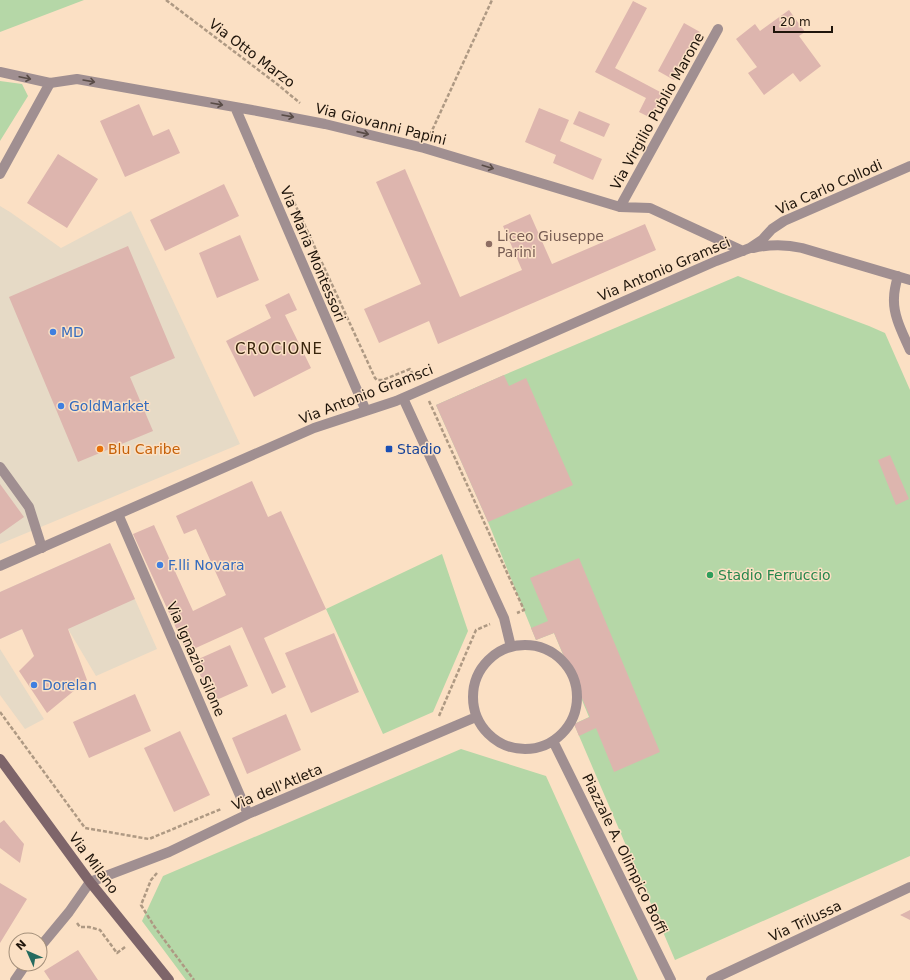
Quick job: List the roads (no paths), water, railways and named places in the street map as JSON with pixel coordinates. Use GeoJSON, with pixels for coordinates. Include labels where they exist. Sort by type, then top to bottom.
{"type":"FeatureCollection","features":[{"type":"Feature","properties":{"kind":"main road","name":"Via Milano"},"geometry":{"type":"LineString","coordinates":[[0,759],[90,882],[169,980]]}},
{"type":"Feature","properties":{"kind":"street","name":"Via Virgilio Publio Marone"},"geometry":{"type":"LineString","coordinates":[[620,207],[718,29]]}},
{"type":"Feature","properties":{"kind":"street","name":"Via Giovanni Papini"},"geometry":{"type":"LineString","coordinates":[[0,72],[50,83],[77,79],[266,112],[325,124],[424,148],[620,207],[650,208],[743,250]]}},
{"type":"Feature","properties":{"kind":"street"},"geometry":{"type":"LineString","coordinates":[[0,174],[50,83]]}},
{"type":"Feature","properties":{"kind":"street","name":"Via Maria Montessori"},"geometry":{"type":"LineString","coordinates":[[235,107],[366,411]]}},
{"type":"Feature","properties":{"kind":"street","name":"Via Carlo Collodi"},"geometry":{"type":"LineString","coordinates":[[743,250],[756,244],[772,229],[784,221],[910,166]]}},
{"type":"Feature","properties":{"kind":"street"},"geometry":{"type":"LineString","coordinates":[[743,250],[773,244],[788,245],[831,256],[910,280]]}},
{"type":"Feature","properties":{"kind":"street","name":"Via Antonio Gramsci"},"geometry":{"type":"LineString","coordinates":[[0,566],[314,428],[341,418],[382,406],[422,390],[743,250]]}},
{"type":"Feature","properties":{"kind":"street"},"geometry":{"type":"LineString","coordinates":[[898,276],[894,297],[895,311],[910,350]]}},
{"type":"Feature","properties":{"kind":"street"},"geometry":{"type":"LineString","coordinates":[[402,398],[504,618],[511,647]]}},
{"type":"Feature","properties":{"kind":"street"},"geometry":{"type":"LineString","coordinates":[[0,467],[29,507],[42,548]]}},
{"type":"Feature","properties":{"kind":"street","name":"Via Ignazio Silone"},"geometry":{"type":"LineString","coordinates":[[118,514],[248,814]]}},
{"type":"Feature","properties":{"kind":"street"},"geometry":{"type":"LineString","coordinates":[[534,646],[551,652],[559,658],[571,672],[576,690],[575,712],[567,728],[553,741],[529,749],[511,748],[501,744],[486,733],[476,717],[473,697],[474,684],[482,668],[495,654],[511,647],[534,646]]}},
{"type":"Feature","properties":{"kind":"street","name":"Via dell'Atleta"},"geometry":{"type":"LineString","coordinates":[[90,882],[169,852],[248,814],[476,717]]}},
{"type":"Feature","properties":{"kind":"street","name":"Piazzale A. Olimpico Boffi"},"geometry":{"type":"LineString","coordinates":[[553,741],[671,980]]}},
{"type":"Feature","properties":{"kind":"street"},"geometry":{"type":"LineString","coordinates":[[48,937],[69,912],[90,882]]}},
{"type":"Feature","properties":{"kind":"street","name":"Via Trilussa"},"geometry":{"type":"LineString","coordinates":[[711,980],[910,887]]}},
{"type":"Feature","properties":{"kind":"place","name":"Liceo Giuseppe Parini"},"geometry":{"type":"Point","coordinates":[489,244]}},
{"type":"Feature","properties":{"kind":"place","name":"MD"},"geometry":{"type":"Point","coordinates":[53,332]}},
{"type":"Feature","properties":{"kind":"place","name":"GoldMarket"},"geometry":{"type":"Point","coordinates":[61,406]}},
{"type":"Feature","properties":{"kind":"place","name":"Blu Caribe"},"geometry":{"type":"Point","coordinates":[100,449]}},
{"type":"Feature","properties":{"kind":"place","name":"Stadio"},"geometry":{"type":"Point","coordinates":[389,449]}},
{"type":"Feature","properties":{"kind":"place","name":"F.lli Novara"},"geometry":{"type":"Point","coordinates":[160,565]}},
{"type":"Feature","properties":{"kind":"place","name":"Stadio Ferruccio"},"geometry":{"type":"Point","coordinates":[710,575]}},
{"type":"Feature","properties":{"kind":"place","name":"Dorelan"},"geometry":{"type":"Point","coordinates":[34,685]}},
{"type":"Feature","properties":{"kind":"district","name":"CROCIONE"},"geometry":{"type":"Point","coordinates":[279,349]}}]}
